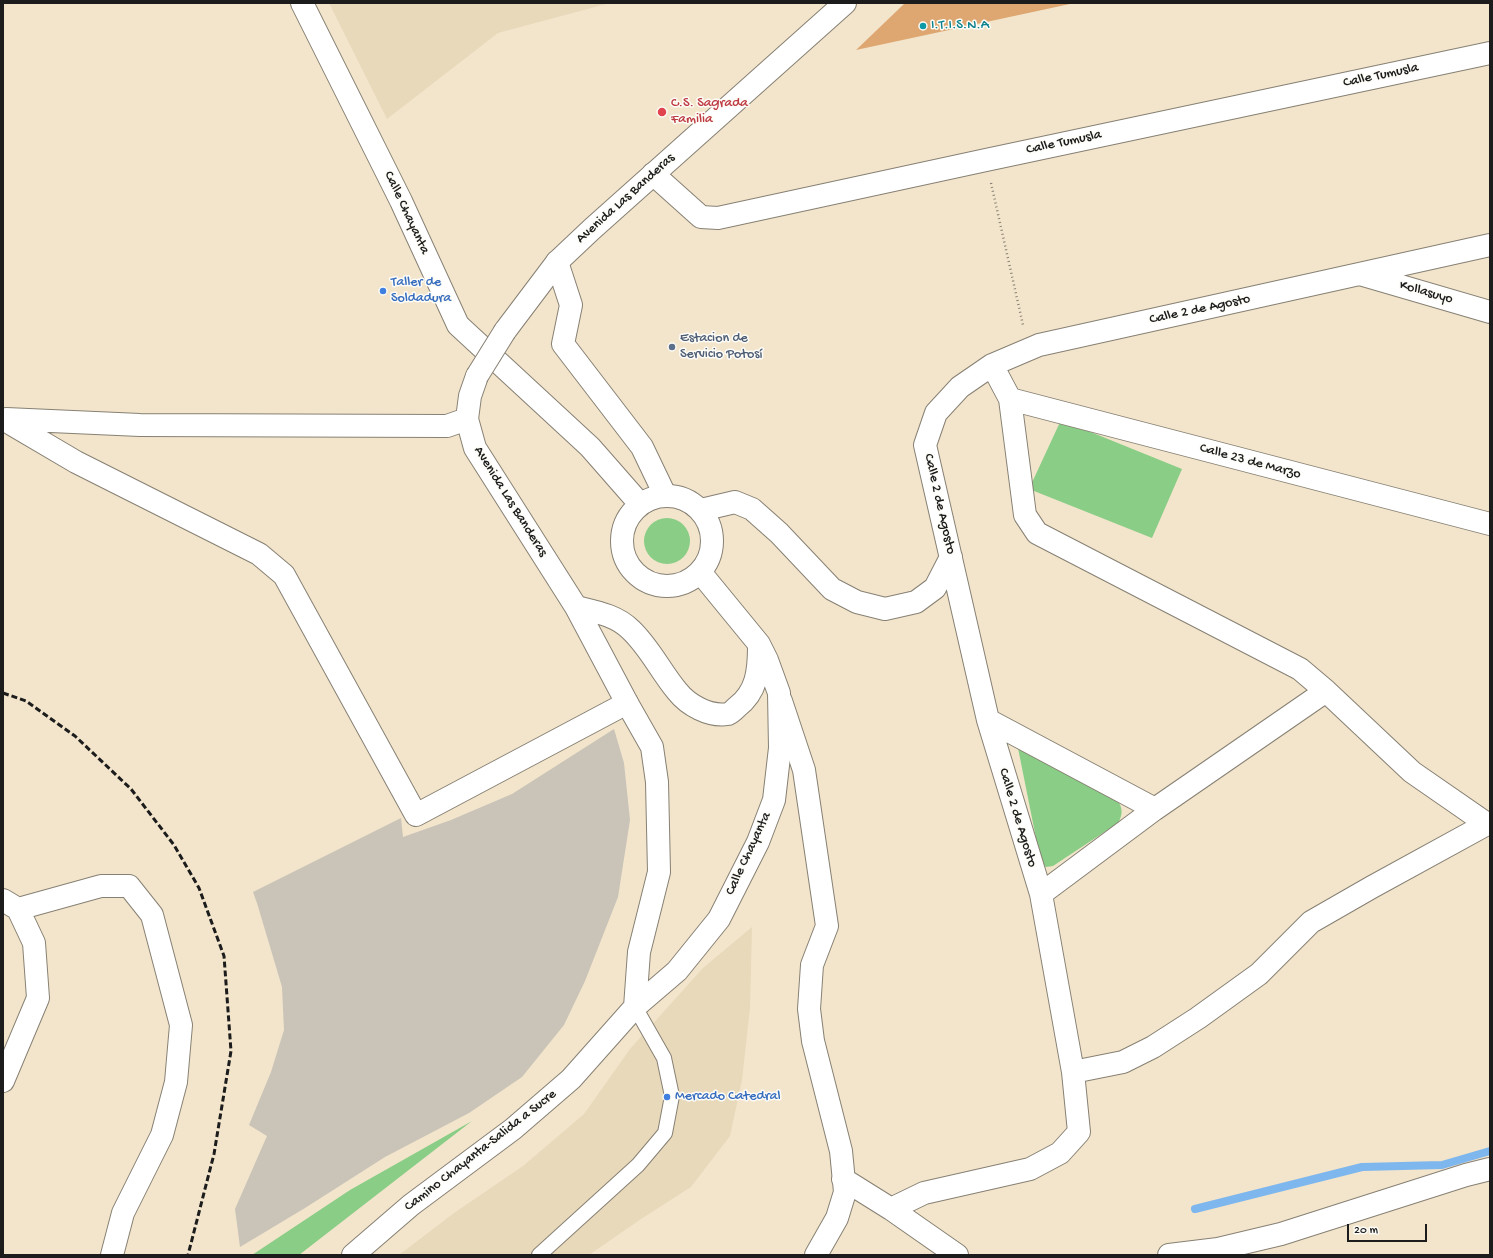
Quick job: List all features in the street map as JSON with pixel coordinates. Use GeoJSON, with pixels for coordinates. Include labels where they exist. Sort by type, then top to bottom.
{"type":"FeatureCollection","features":[{"type":"Feature","properties":{"kind":"street","name":"Calle Chayanta"},"geometry":{"type":"LineString","coordinates":[[302,3],[401,201],[458,325],[590,448],[640,504]]}},
{"type":"Feature","properties":{"kind":"street","name":"Avenida Las Banderas"},"geometry":{"type":"LineString","coordinates":[[635,1007],[639,952],[659,872],[657,782],[652,746],[627,703],[576,607],[475,448],[468,419],[470,396],[477,376],[506,331],[557,262],[592,228],[845,3]]}},
{"type":"Feature","properties":{"kind":"street","name":"Calle Tumusla"},"geometry":{"type":"LineString","coordinates":[[653,174],[701,217],[718,218],[1490,53]]}},
{"type":"Feature","properties":{"kind":"street","name":"Calle 2 de Agosto"},"geometry":{"type":"LineString","coordinates":[[891,1209],[924,1193],[1030,1169],[1060,1153],[1079,1132],[1073,1072],[1041,894],[988,720],[926,445],[936,413],[960,387],[992,365],[1028,351],[1039,345],[1490,246]]}},
{"type":"Feature","properties":{"kind":"street"},"geometry":{"type":"LineString","coordinates":[[557,262],[572,305],[563,344],[642,447],[665,495]]}},
{"type":"Feature","properties":{"kind":"street","name":"Kollasuyo"},"geometry":{"type":"LineString","coordinates":[[1361,274],[1490,312]]}},
{"type":"Feature","properties":{"kind":"street"},"geometry":{"type":"LineString","coordinates":[[992,365],[1010,399],[1026,515],[1037,533],[1300,669],[1326,691],[1412,772],[1486,824],[1311,922],[1259,974],[1153,1048],[1123,1062],[1073,1072]]}},
{"type":"Feature","properties":{"kind":"street","name":"Calle 23 de Marzo"},"geometry":{"type":"LineString","coordinates":[[1010,399],[1490,524]]}},
{"type":"Feature","properties":{"kind":"street"},"geometry":{"type":"LineString","coordinates":[[3,419],[140,425],[447,426],[468,419]]}},
{"type":"Feature","properties":{"kind":"street"},"geometry":{"type":"LineString","coordinates":[[3,419],[76,462],[259,554],[284,575],[416,815],[627,703]]}},
{"type":"Feature","properties":{"kind":"street"},"geometry":{"type":"LineString","coordinates":[[665,495],[678,496],[691,502],[701,510],[709,521],[712,534],[712,548],[708,561],[700,572],[689,581],[676,586],[663,587],[650,583],[638,576],[629,566],[623,553],[621,540],[624,526],[630,514],[640,504],[651,497],[665,495]]}},
{"type":"Feature","properties":{"kind":"street"},"geometry":{"type":"LineString","coordinates":[[701,510],[734,502],[752,510],[779,533],[832,589],[857,602],[886,609],[916,602],[935,588],[951,557]]}},
{"type":"Feature","properties":{"kind":"street","name":"Calle Chayanta"},"geometry":{"type":"LineString","coordinates":[[635,1007],[676,971],[719,919],[758,842],[774,800],[780,748],[778,693],[767,660],[759,644],[700,572]]}},
{"type":"Feature","properties":{"kind":"street"},"geometry":{"type":"LineString","coordinates":[[576,607],[611,616],[631,630],[647,649],[678,692],[697,708],[712,714],[729,714],[746,700],[754,685],[759,666],[759,644]]}},
{"type":"Feature","properties":{"kind":"street"},"geometry":{"type":"LineString","coordinates":[[1041,894],[1155,809],[1326,691]]}},
{"type":"Feature","properties":{"kind":"street"},"geometry":{"type":"LineString","coordinates":[[778,693],[804,770],[827,926],[812,965],[809,1009],[813,1040],[841,1151],[844,1192],[837,1218],[816,1255]]}},
{"type":"Feature","properties":{"kind":"street"},"geometry":{"type":"LineString","coordinates":[[988,720],[1155,809]]}},
{"type":"Feature","properties":{"kind":"street"},"geometry":{"type":"LineString","coordinates":[[3,1081],[38,998],[34,943],[10,905],[101,886],[129,886],[152,915],[182,1025],[176,1082],[162,1135],[123,1213],[112,1255]]}},
{"type":"Feature","properties":{"kind":"street","name":"Camino Chayanta-Salida a Sucre"},"geometry":{"type":"LineString","coordinates":[[353,1255],[411,1205],[513,1129],[571,1079],[635,1007]]}},
{"type":"Feature","properties":{"kind":"street"},"geometry":{"type":"LineString","coordinates":[[1169,1255],[1218,1249],[1281,1234],[1466,1175],[1490,1169]]}},
{"type":"Feature","properties":{"kind":"street"},"geometry":{"type":"LineString","coordinates":[[843,1179],[891,1209],[957,1255]]}},
{"type":"Feature","properties":{"kind":"lane"},"geometry":{"type":"LineString","coordinates":[[539,1255],[638,1165],[665,1133],[672,1096],[664,1058],[635,1007]]}},
{"type":"Feature","properties":{"kind":"path"},"geometry":{"type":"LineString","coordinates":[[986,160],[1028,351]]}},
{"type":"Feature","properties":{"kind":"shaded area"},"geometry":{"type":"Polygon","coordinates":[[[329,3],[610,3],[498,33],[387,119],[329,3]]]}},
{"type":"Feature","properties":{"kind":"shaded area"},"geometry":{"type":"Polygon","coordinates":[[[614,729],[624,763],[630,820],[618,897],[585,981],[564,1025],[522,1077],[469,1113],[385,1157],[240,1247],[235,1209],[267,1136],[249,1125],[271,1072],[284,1030],[282,987],[253,892],[401,818],[403,837],[451,820],[512,794],[614,729]]]}},
{"type":"Feature","properties":{"kind":"shaded area","name":"Mercado Catedral"},"geometry":{"type":"Polygon","coordinates":[[[752,927],[750,1008],[742,1080],[730,1136],[691,1187],[589,1255],[399,1255],[454,1213],[523,1166],[584,1114],[630,1049],[703,968],[752,927]]]}},
{"type":"Feature","properties":{"kind":"green space"},"geometry":{"type":"Polygon","coordinates":[[[1061,420],[1182,469],[1152,538],[1029,489],[1061,420]]]}},
{"type":"Feature","properties":{"kind":"green space"},"geometry":{"type":"Polygon","coordinates":[[[662,518],[672,518],[680,522],[686,528],[690,536],[690,546],[686,554],[680,560],[672,564],[662,564],[654,560],[648,554],[644,546],[644,536],[648,528],[654,522],[662,518]]]}},
{"type":"Feature","properties":{"kind":"green space"},"geometry":{"type":"Polygon","coordinates":[[[1017,743],[1117,800],[1122,811],[1118,823],[1053,866],[1046,867],[1041,863],[1017,743]]]}},
{"type":"Feature","properties":{"kind":"green space"},"geometry":{"type":"Polygon","coordinates":[[[472,1121],[299,1255],[252,1255],[350,1190],[472,1121]]]}},
{"type":"Feature","properties":{"kind":"building","name":"I.T.I.S.N.A"},"geometry":{"type":"Polygon","coordinates":[[[905,3],[1070,3],[1070,4],[856,50],[905,3]]]}},
{"type":"Feature","properties":{"kind":"waterway"},"geometry":{"type":"LineString","coordinates":[[1195,1209],[1362,1167],[1442,1165],[1490,1151]]}},
{"type":"Feature","properties":{"kind":"railway"},"geometry":{"type":"LineString","coordinates":[[3,693],[26,701],[75,736],[131,789],[174,845],[199,888],[224,956],[231,1051],[214,1154],[188,1255]]}},
{"type":"Feature","properties":{"kind":"place","name":"I.T.I.S.N.A"},"geometry":{"type":"Point","coordinates":[923,26]}},
{"type":"Feature","properties":{"kind":"place","name":"C.S. Sagrada Familia"},"geometry":{"type":"Point","coordinates":[662,112]}},
{"type":"Feature","properties":{"kind":"place","name":"Taller de Soldadura"},"geometry":{"type":"Point","coordinates":[383,291]}},
{"type":"Feature","properties":{"kind":"place","name":"Estacion de Servicio Potosí"},"geometry":{"type":"Point","coordinates":[672,347]}},
{"type":"Feature","properties":{"kind":"place","name":"Mercado Catedral"},"geometry":{"type":"Point","coordinates":[667,1097]}}]}
